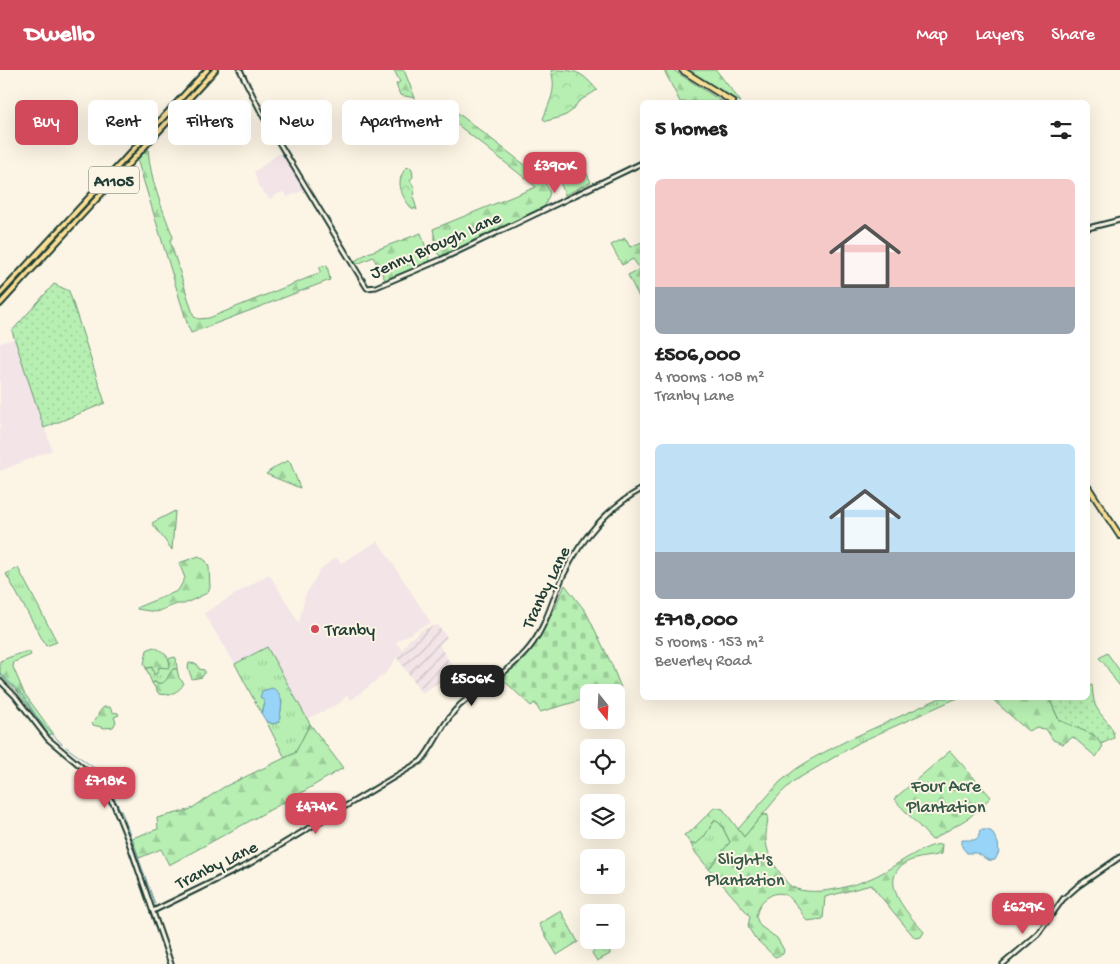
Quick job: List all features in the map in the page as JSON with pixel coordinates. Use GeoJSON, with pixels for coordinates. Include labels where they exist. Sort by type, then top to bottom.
{"type":"FeatureCollection","features":[{"type":"Feature","properties":{"kind":"highway"},"geometry":{"type":"LineString","coordinates":[[682,70],[730,100]]}},
{"type":"Feature","properties":{"kind":"highway"},"geometry":{"type":"LineString","coordinates":[[1090,490],[1120,536]]}},
{"type":"Feature","properties":{"kind":"main road","name":"A1105"},"geometry":{"type":"LineString","coordinates":[[158,123],[207,70]]}},
{"type":"Feature","properties":{"kind":"main road","name":"A1105"},"geometry":{"type":"LineString","coordinates":[[0,304],[215,70]]}},
{"type":"Feature","properties":{"kind":"main road","name":"Jenny Brough Lane"},"geometry":{"type":"LineString","coordinates":[[240,70],[263,116],[366,288],[371,289],[440,260],[640,164]]}},
{"type":"Feature","properties":{"kind":"main road","name":"A1105"},"geometry":{"type":"LineString","coordinates":[[0,294],[137,145]]}},
{"type":"Feature","properties":{"kind":"main road"},"geometry":{"type":"LineString","coordinates":[[1090,228],[1120,220]]}},
{"type":"Feature","properties":{"kind":"main road","name":"Tranby Lane"},"geometry":{"type":"LineString","coordinates":[[153,910],[249,864],[421,761],[431,750],[449,717],[468,699],[515,662],[531,646],[550,610],[563,575],[587,537],[618,505],[640,490]]}},
{"type":"Feature","properties":{"kind":"main road"},"geometry":{"type":"LineString","coordinates":[[0,681],[16,696],[48,739],[96,779],[114,805],[153,910],[169,963]]}},
{"type":"Feature","properties":{"kind":"main road"},"geometry":{"type":"LineString","coordinates":[[1002,964],[1038,934],[1063,899],[1120,856]]}},
{"type":"Feature","properties":{"kind":"shaded area"},"geometry":{"type":"Polygon","coordinates":[[[281,152],[304,190],[287,197],[285,192],[277,194],[270,199],[259,187],[254,172],[281,152]]]}},
{"type":"Feature","properties":{"kind":"shaded area"},"geometry":{"type":"Polygon","coordinates":[[[15,339],[52,450],[0,471],[0,343],[15,339]]]}},
{"type":"Feature","properties":{"kind":"shaded area","name":"Tranby"},"geometry":{"type":"Polygon","coordinates":[[[378,541],[431,623],[396,642],[402,650],[386,673],[351,700],[347,695],[340,703],[307,719],[267,648],[235,664],[204,613],[269,574],[299,623],[305,596],[320,570],[333,559],[337,558],[341,563],[378,541]]]}},
{"type":"Feature","properties":{"kind":"shaded area"},"geometry":{"type":"Polygon","coordinates":[[[437,625],[447,637],[439,645],[451,664],[444,671],[447,677],[422,693],[397,658],[409,640],[423,629],[437,625]]]}},
{"type":"Feature","properties":{"kind":"green space"},"geometry":{"type":"Polygon","coordinates":[[[394,70],[404,70],[415,98],[400,95],[396,84],[400,82],[394,70]]]}},
{"type":"Feature","properties":{"kind":"green space"},"geometry":{"type":"Polygon","coordinates":[[[551,70],[566,70],[582,75],[597,90],[578,102],[573,110],[566,115],[546,121],[543,119],[553,90],[551,70]]]}},
{"type":"Feature","properties":{"kind":"green space"},"geometry":{"type":"Polygon","coordinates":[[[664,70],[673,70],[720,100],[679,100],[664,70]]]}},
{"type":"Feature","properties":{"kind":"green space"},"geometry":{"type":"Polygon","coordinates":[[[688,70],[716,70],[739,100],[688,70]]]}},
{"type":"Feature","properties":{"kind":"green space"},"geometry":{"type":"Polygon","coordinates":[[[459,114],[543,179],[550,193],[544,208],[442,257],[438,254],[433,229],[536,187],[459,126],[459,114]]]}},
{"type":"Feature","properties":{"kind":"green space"},"geometry":{"type":"Polygon","coordinates":[[[148,148],[154,183],[173,237],[170,241],[194,317],[199,319],[209,318],[320,273],[320,267],[327,265],[330,280],[191,333],[137,159],[148,148]]]}},
{"type":"Feature","properties":{"kind":"green space"},"geometry":{"type":"Polygon","coordinates":[[[576,159],[580,160],[591,182],[565,195],[553,164],[576,159]]]}},
{"type":"Feature","properties":{"kind":"green space"},"geometry":{"type":"Polygon","coordinates":[[[409,167],[412,170],[413,177],[410,180],[415,189],[413,196],[417,210],[414,208],[413,210],[409,205],[401,190],[400,179],[406,168],[409,167]]]}},
{"type":"Feature","properties":{"kind":"green space"},"geometry":{"type":"Polygon","coordinates":[[[421,233],[431,263],[387,283],[373,257],[355,265],[353,262],[368,253],[421,233]]]}},
{"type":"Feature","properties":{"kind":"green space"},"geometry":{"type":"Polygon","coordinates":[[[625,238],[630,247],[640,243],[640,269],[633,259],[622,265],[611,245],[625,238]]]}},
{"type":"Feature","properties":{"kind":"green space"},"geometry":{"type":"Polygon","coordinates":[[[640,269],[640,299],[628,275],[640,269]]]}},
{"type":"Feature","properties":{"kind":"green space"},"geometry":{"type":"Polygon","coordinates":[[[54,284],[69,291],[105,403],[44,428],[12,331],[54,284]]]}},
{"type":"Feature","properties":{"kind":"green space"},"geometry":{"type":"Polygon","coordinates":[[[287,461],[290,462],[300,488],[266,474],[287,461]]]}},
{"type":"Feature","properties":{"kind":"green space"},"geometry":{"type":"Polygon","coordinates":[[[175,511],[172,550],[152,523],[175,511]]]}},
{"type":"Feature","properties":{"kind":"green space"},"geometry":{"type":"Polygon","coordinates":[[[199,556],[206,561],[209,567],[210,588],[207,593],[184,604],[177,604],[156,612],[137,609],[179,589],[185,578],[179,563],[199,556]]]}},
{"type":"Feature","properties":{"kind":"green space"},"geometry":{"type":"Polygon","coordinates":[[[18,568],[57,642],[46,646],[6,574],[18,568]]]}},
{"type":"Feature","properties":{"kind":"green space"},"geometry":{"type":"Polygon","coordinates":[[[565,585],[586,612],[619,684],[580,684],[580,701],[540,712],[535,703],[531,706],[500,677],[531,650],[552,614],[565,585]]]}},
{"type":"Feature","properties":{"kind":"green space"},"geometry":{"type":"Polygon","coordinates":[[[153,647],[168,657],[170,664],[169,668],[159,667],[158,672],[154,675],[152,667],[146,668],[144,664],[147,650],[153,647]]]}},
{"type":"Feature","properties":{"kind":"green space"},"geometry":{"type":"Polygon","coordinates":[[[267,647],[310,724],[295,753],[285,758],[266,721],[273,724],[279,722],[282,702],[279,694],[264,700],[265,703],[261,713],[235,664],[267,647]]]}},
{"type":"Feature","properties":{"kind":"green space"},"geometry":{"type":"Polygon","coordinates":[[[29,651],[31,655],[14,662],[13,667],[24,693],[53,733],[49,735],[19,693],[0,675],[0,661],[29,651]]]}},
{"type":"Feature","properties":{"kind":"green space"},"geometry":{"type":"Polygon","coordinates":[[[1107,653],[1120,671],[1120,686],[1099,658],[1107,653]]]}},
{"type":"Feature","properties":{"kind":"green space"},"geometry":{"type":"Polygon","coordinates":[[[175,657],[177,669],[173,669],[163,684],[152,683],[146,668],[151,667],[156,674],[159,667],[169,667],[170,662],[168,659],[175,657]]]}},
{"type":"Feature","properties":{"kind":"green space"},"geometry":{"type":"Polygon","coordinates":[[[189,663],[197,664],[199,669],[204,670],[205,672],[202,677],[192,679],[188,668],[189,663]]]}},
{"type":"Feature","properties":{"kind":"green space"},"geometry":{"type":"Polygon","coordinates":[[[173,669],[177,669],[179,678],[184,683],[173,693],[159,694],[152,683],[164,682],[173,669]]]}},
{"type":"Feature","properties":{"kind":"green space"},"geometry":{"type":"Polygon","coordinates":[[[1092,685],[1096,707],[1114,734],[1114,738],[1101,744],[1094,735],[1059,720],[1050,700],[1090,700],[1090,686],[1092,685]]]}},
{"type":"Feature","properties":{"kind":"green space"},"geometry":{"type":"Polygon","coordinates":[[[936,700],[953,700],[860,742],[794,781],[780,794],[744,837],[738,829],[780,782],[815,757],[936,700]]]}},
{"type":"Feature","properties":{"kind":"green space"},"geometry":{"type":"Polygon","coordinates":[[[993,700],[1050,700],[1059,720],[1094,735],[1103,746],[1096,757],[1073,737],[1063,744],[1053,740],[1046,729],[1038,728],[1028,731],[993,700]]]}},
{"type":"Feature","properties":{"kind":"green space"},"geometry":{"type":"Polygon","coordinates":[[[104,707],[110,707],[112,712],[119,715],[114,717],[116,722],[113,727],[105,728],[93,725],[92,723],[104,707]]]}},
{"type":"Feature","properties":{"kind":"green space"},"geometry":{"type":"Polygon","coordinates":[[[310,724],[343,768],[169,865],[161,849],[139,858],[132,838],[158,829],[157,818],[189,810],[224,787],[295,753],[310,724]]]}},
{"type":"Feature","properties":{"kind":"green space","name":"Four Acre Plantation"},"geometry":{"type":"Polygon","coordinates":[[[950,751],[991,797],[970,817],[932,840],[894,799],[950,751]]]}},
{"type":"Feature","properties":{"kind":"green space","name":"Slight's Plantation"},"geometry":{"type":"Polygon","coordinates":[[[715,807],[723,809],[744,837],[763,814],[768,815],[766,842],[771,859],[788,884],[797,889],[808,891],[834,890],[860,883],[927,848],[942,844],[941,854],[907,862],[898,869],[894,878],[894,888],[898,897],[924,932],[921,937],[915,938],[871,885],[825,897],[823,919],[807,921],[796,904],[781,893],[765,899],[761,903],[756,917],[760,926],[777,938],[784,950],[783,954],[775,957],[755,938],[748,927],[750,916],[709,869],[730,842],[722,826],[715,819],[704,837],[696,844],[691,844],[684,835],[691,831],[715,807]]]}},
{"type":"Feature","properties":{"kind":"green space"},"geometry":{"type":"Polygon","coordinates":[[[716,818],[730,842],[709,869],[694,851],[691,844],[696,844],[716,818]]]}},
{"type":"Feature","properties":{"kind":"green space"},"geometry":{"type":"Polygon","coordinates":[[[561,911],[578,942],[557,955],[539,924],[561,911]]]}},
{"type":"Feature","properties":{"kind":"green space"},"geometry":{"type":"Polygon","coordinates":[[[608,949],[610,954],[597,961],[592,953],[594,950],[608,949]]]}},
{"type":"Feature","properties":{"kind":"water"},"geometry":{"type":"Polygon","coordinates":[[[272,688],[279,694],[282,703],[279,722],[273,724],[266,721],[261,713],[265,704],[260,697],[262,691],[272,688]]]}},
{"type":"Feature","properties":{"kind":"water"},"geometry":{"type":"Polygon","coordinates":[[[980,830],[992,832],[998,843],[999,852],[995,860],[986,859],[976,853],[967,853],[962,847],[962,840],[978,838],[980,830]]]}},
{"type":"Feature","properties":{"kind":"waterway"},"geometry":{"type":"LineString","coordinates":[[0,673],[23,695],[38,719],[62,744]]}},
{"type":"Feature","properties":{"kind":"waterway"},"geometry":{"type":"LineString","coordinates":[[66,747],[98,771],[104,778],[123,815],[155,904]]}},
{"type":"Feature","properties":{"kind":"place","name":"Tranby"},"geometry":{"type":"Point","coordinates":[315,629]}}]}
